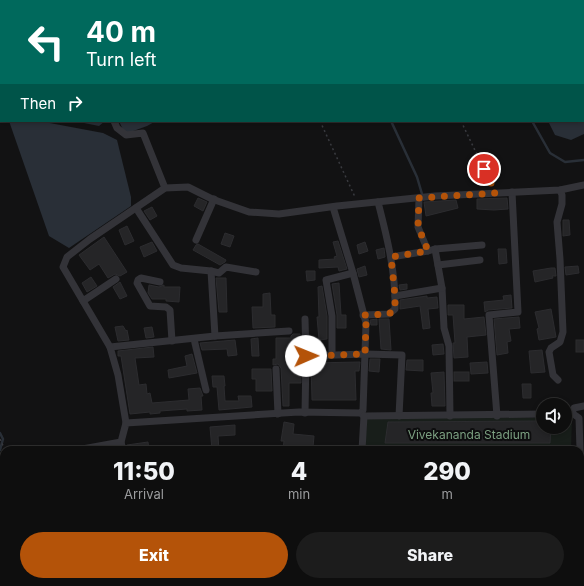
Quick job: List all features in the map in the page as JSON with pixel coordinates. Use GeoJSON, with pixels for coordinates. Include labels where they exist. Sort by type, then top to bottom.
{"type":"FeatureCollection","features":[{"type":"Feature","properties":{"kind":"street"},"geometry":{"type":"LineString","coordinates":[[114,122],[117,128],[126,135],[143,133],[165,188]]}},
{"type":"Feature","properties":{"kind":"street"},"geometry":{"type":"LineString","coordinates":[[122,446],[121,442],[126,423],[118,375],[110,346],[63,267],[67,257],[90,239],[165,188],[188,187],[248,212],[279,214],[419,198],[560,190],[584,185]]}},
{"type":"Feature","properties":{"kind":"street"},"geometry":{"type":"LineString","coordinates":[[558,380],[553,375],[549,352],[551,348],[560,342],[563,332],[557,222],[562,204],[562,195],[560,190]]}},
{"type":"Feature","properties":{"kind":"street"},"geometry":{"type":"LineString","coordinates":[[497,416],[489,315],[518,312],[512,192]]}},
{"type":"Feature","properties":{"kind":"street"},"geometry":{"type":"LineString","coordinates":[[419,198],[418,226],[438,265],[442,288],[444,328],[449,346],[450,416]]}},
{"type":"Feature","properties":{"kind":"street"},"geometry":{"type":"LineString","coordinates":[[196,240],[214,199]]}},
{"type":"Feature","properties":{"kind":"street"},"geometry":{"type":"LineString","coordinates":[[363,315],[389,314],[395,309],[391,257],[378,202]]}},
{"type":"Feature","properties":{"kind":"street"},"geometry":{"type":"LineString","coordinates":[[333,207],[353,273],[366,324],[362,446]]}},
{"type":"Feature","properties":{"kind":"street"},"geometry":{"type":"LineString","coordinates":[[136,208],[173,265],[181,268],[219,273],[226,267],[256,272]]}},
{"type":"Feature","properties":{"kind":"street"},"geometry":{"type":"LineString","coordinates":[[391,257],[431,250],[482,245]]}},
{"type":"Feature","properties":{"kind":"street"},"geometry":{"type":"LineString","coordinates":[[438,265],[480,260]]}},
{"type":"Feature","properties":{"kind":"street"},"geometry":{"type":"LineString","coordinates":[[211,271],[215,336]]}},
{"type":"Feature","properties":{"kind":"street"},"geometry":{"type":"LineString","coordinates":[[332,355],[332,316],[326,280],[353,273]]}},
{"type":"Feature","properties":{"kind":"street"},"geometry":{"type":"LineString","coordinates":[[160,282],[141,278],[137,283],[150,306],[166,307],[170,310],[172,341]]}},
{"type":"Feature","properties":{"kind":"street"},"geometry":{"type":"LineString","coordinates":[[83,302],[116,279]]}},
{"type":"Feature","properties":{"kind":"street"},"geometry":{"type":"LineString","coordinates":[[395,296],[442,288]]}},
{"type":"Feature","properties":{"kind":"street"},"geometry":{"type":"LineString","coordinates":[[305,414],[306,319]]}},
{"type":"Feature","properties":{"kind":"street"},"geometry":{"type":"LineString","coordinates":[[110,346],[289,331]]}},
{"type":"Feature","properties":{"kind":"street"},"geometry":{"type":"LineString","coordinates":[[194,339],[206,390]]}},
{"type":"Feature","properties":{"kind":"street"},"geometry":{"type":"LineString","coordinates":[[306,356],[365,354],[402,356],[399,416]]}},
{"type":"Feature","properties":{"kind":"street"},"geometry":{"type":"LineString","coordinates":[[276,369],[278,414]]}},
{"type":"Feature","properties":{"kind":"street"},"geometry":{"type":"LineString","coordinates":[[572,410],[574,408],[584,406]]}},
{"type":"Feature","properties":{"kind":"street"},"geometry":{"type":"LineString","coordinates":[[126,423],[299,412],[305,414],[399,416],[497,416],[536,414]]}},
{"type":"Feature","properties":{"kind":"street"},"geometry":{"type":"LineString","coordinates":[[572,414],[579,418],[580,446]]}},
{"type":"Feature","properties":{"kind":"street"},"geometry":{"type":"LineString","coordinates":[[99,446],[121,442]]}},
{"type":"Feature","properties":{"kind":"path"},"geometry":{"type":"LineString","coordinates":[[320,122],[358,204]]}},
{"type":"Feature","properties":{"kind":"path"},"geometry":{"type":"LineString","coordinates":[[461,122],[496,193]]}},
{"type":"Feature","properties":{"kind":"green space","name":"Vivekananda Stadium"},"geometry":{"type":"Polygon","coordinates":[[[367,418],[536,418],[536,434],[572,434],[571,446],[365,446],[367,418]]]}},
{"type":"Feature","properties":{"kind":"shaded area"},"geometry":{"type":"Polygon","coordinates":[[[9,122],[44,122],[103,133],[117,140],[131,197],[131,206],[69,248],[49,236],[9,122]]]}},
{"type":"Feature","properties":{"kind":"shaded area"},"geometry":{"type":"Polygon","coordinates":[[[79,122],[104,122],[99,126],[79,122]]]}},
{"type":"Feature","properties":{"kind":"shaded area"},"geometry":{"type":"Polygon","coordinates":[[[119,122],[154,122],[147,126],[125,134],[119,122]]]}},
{"type":"Feature","properties":{"kind":"shaded area"},"geometry":{"type":"Polygon","coordinates":[[[548,122],[584,122],[584,134],[571,140],[555,135],[548,122]]]}},
{"type":"Feature","properties":{"kind":"building"},"geometry":{"type":"Polygon","coordinates":[[[198,198],[207,202],[203,211],[194,206],[198,198]]]}},
{"type":"Feature","properties":{"kind":"building"},"geometry":{"type":"Polygon","coordinates":[[[507,198],[508,209],[477,209],[477,199],[507,198]]]}},
{"type":"Feature","properties":{"kind":"building"},"geometry":{"type":"Polygon","coordinates":[[[456,200],[458,208],[426,216],[424,202],[456,200]]]}},
{"type":"Feature","properties":{"kind":"building"},"geometry":{"type":"Polygon","coordinates":[[[152,207],[157,216],[150,220],[144,211],[152,207]]]}},
{"type":"Feature","properties":{"kind":"building"},"geometry":{"type":"Polygon","coordinates":[[[563,220],[569,220],[570,235],[563,236],[563,220]]]}},
{"type":"Feature","properties":{"kind":"building"},"geometry":{"type":"Polygon","coordinates":[[[127,226],[134,241],[125,245],[119,230],[127,226]]]}},
{"type":"Feature","properties":{"kind":"building"},"geometry":{"type":"Polygon","coordinates":[[[225,233],[234,236],[230,247],[221,244],[225,233]]]}},
{"type":"Feature","properties":{"kind":"building"},"geometry":{"type":"Polygon","coordinates":[[[104,237],[127,272],[120,276],[115,274],[108,278],[99,264],[90,270],[79,255],[104,237]]]}},
{"type":"Feature","properties":{"kind":"building"},"geometry":{"type":"Polygon","coordinates":[[[338,241],[347,269],[339,271],[338,267],[319,268],[319,260],[335,259],[334,257],[337,256],[333,242],[338,241]]]}},
{"type":"Feature","properties":{"kind":"building"},"geometry":{"type":"Polygon","coordinates":[[[152,242],[157,251],[144,257],[140,247],[152,242]]]}},
{"type":"Feature","properties":{"kind":"building"},"geometry":{"type":"Polygon","coordinates":[[[365,242],[368,251],[359,254],[357,245],[365,242]]]}},
{"type":"Feature","properties":{"kind":"building"},"geometry":{"type":"Polygon","coordinates":[[[198,244],[226,260],[225,262],[220,265],[193,250],[198,244]]]}},
{"type":"Feature","properties":{"kind":"building"},"geometry":{"type":"Polygon","coordinates":[[[384,248],[385,257],[378,259],[376,250],[384,248]]]}},
{"type":"Feature","properties":{"kind":"building"},"geometry":{"type":"Polygon","coordinates":[[[498,249],[506,249],[507,263],[499,264],[498,249]]]}},
{"type":"Feature","properties":{"kind":"building"},"geometry":{"type":"Polygon","coordinates":[[[365,266],[367,275],[359,277],[357,269],[365,266]]]}},
{"type":"Feature","properties":{"kind":"building"},"geometry":{"type":"Polygon","coordinates":[[[578,266],[579,273],[566,275],[565,267],[578,266]]]}},
{"type":"Feature","properties":{"kind":"building"},"geometry":{"type":"Polygon","coordinates":[[[555,268],[556,276],[535,282],[533,271],[555,268]]]}},
{"type":"Feature","properties":{"kind":"building"},"geometry":{"type":"Polygon","coordinates":[[[306,271],[315,271],[315,280],[307,281],[306,271]]]}},
{"type":"Feature","properties":{"kind":"building"},"geometry":{"type":"Polygon","coordinates":[[[91,277],[97,286],[87,292],[82,283],[91,277]]]}},
{"type":"Feature","properties":{"kind":"building"},"geometry":{"type":"Polygon","coordinates":[[[216,278],[226,278],[227,312],[219,312],[216,278]]]}},
{"type":"Feature","properties":{"kind":"building"},"geometry":{"type":"Polygon","coordinates":[[[120,282],[127,296],[120,299],[113,287],[120,282]]]}},
{"type":"Feature","properties":{"kind":"building"},"geometry":{"type":"Polygon","coordinates":[[[339,283],[341,315],[346,315],[346,328],[337,328],[337,315],[332,284],[339,283]]]}},
{"type":"Feature","properties":{"kind":"building"},"geometry":{"type":"Polygon","coordinates":[[[407,284],[407,289],[400,290],[399,285],[407,284]]]}},
{"type":"Feature","properties":{"kind":"building"},"geometry":{"type":"Polygon","coordinates":[[[149,285],[159,287],[164,285],[164,287],[180,287],[179,302],[166,301],[166,299],[152,299],[148,293],[149,285]]]}},
{"type":"Feature","properties":{"kind":"building"},"geometry":{"type":"Polygon","coordinates":[[[322,286],[327,316],[327,339],[319,340],[317,317],[319,317],[318,287],[322,286]]]}},
{"type":"Feature","properties":{"kind":"building"},"geometry":{"type":"Polygon","coordinates":[[[270,293],[271,315],[275,315],[275,327],[253,328],[252,307],[263,307],[263,294],[270,293]]]}},
{"type":"Feature","properties":{"kind":"building"},"geometry":{"type":"Polygon","coordinates":[[[511,295],[512,308],[488,310],[485,312],[484,302],[504,300],[503,296],[511,295]]]}},
{"type":"Feature","properties":{"kind":"building"},"geometry":{"type":"Polygon","coordinates":[[[427,296],[427,298],[437,297],[438,308],[428,309],[430,328],[423,329],[420,306],[400,309],[400,300],[427,296]]]}},
{"type":"Feature","properties":{"kind":"building"},"geometry":{"type":"Polygon","coordinates":[[[448,305],[464,305],[464,319],[484,317],[486,335],[467,337],[468,357],[454,358],[453,343],[455,343],[453,315],[448,315],[448,305]]]}},
{"type":"Feature","properties":{"kind":"building"},"geometry":{"type":"Polygon","coordinates":[[[551,309],[556,337],[539,340],[537,329],[539,328],[535,312],[551,309]]]}},
{"type":"Feature","properties":{"kind":"building"},"geometry":{"type":"Polygon","coordinates":[[[519,317],[520,328],[509,329],[511,341],[507,342],[508,353],[497,355],[494,319],[519,317]]]}},
{"type":"Feature","properties":{"kind":"building"},"geometry":{"type":"Polygon","coordinates":[[[377,319],[377,325],[371,325],[370,320],[377,319]]]}},
{"type":"Feature","properties":{"kind":"building"},"geometry":{"type":"Polygon","coordinates":[[[379,319],[389,319],[391,350],[381,349],[379,319]]]}},
{"type":"Feature","properties":{"kind":"building"},"geometry":{"type":"Polygon","coordinates":[[[123,326],[126,331],[127,330],[129,340],[118,341],[115,327],[123,326]]]}},
{"type":"Feature","properties":{"kind":"building"},"geometry":{"type":"Polygon","coordinates":[[[152,327],[154,337],[146,338],[144,328],[152,327]]]}},
{"type":"Feature","properties":{"kind":"building"},"geometry":{"type":"Polygon","coordinates":[[[293,334],[300,334],[301,383],[289,383],[289,406],[283,406],[281,368],[278,364],[273,365],[273,359],[276,359],[276,338],[291,338],[293,334]]]}},
{"type":"Feature","properties":{"kind":"building"},"geometry":{"type":"Polygon","coordinates":[[[258,338],[259,356],[252,356],[251,339],[258,338]]]}},
{"type":"Feature","properties":{"kind":"building"},"geometry":{"type":"Polygon","coordinates":[[[235,340],[237,355],[228,356],[227,349],[202,350],[200,343],[235,340]]]}},
{"type":"Feature","properties":{"kind":"building"},"geometry":{"type":"Polygon","coordinates":[[[576,340],[584,340],[584,352],[576,352],[576,340]]]}},
{"type":"Feature","properties":{"kind":"building"},"geometry":{"type":"Polygon","coordinates":[[[443,344],[444,354],[433,355],[432,345],[443,344]]]}},
{"type":"Feature","properties":{"kind":"building"},"geometry":{"type":"Polygon","coordinates":[[[153,347],[154,357],[135,358],[139,385],[146,384],[147,394],[150,393],[152,403],[189,400],[188,389],[200,388],[203,396],[201,396],[202,410],[187,411],[187,409],[160,411],[160,413],[150,414],[150,412],[130,414],[121,356],[118,356],[118,351],[153,347]]]}},
{"type":"Feature","properties":{"kind":"building"},"geometry":{"type":"Polygon","coordinates":[[[542,350],[545,372],[531,373],[529,351],[542,350]]]}},
{"type":"Feature","properties":{"kind":"building"},"geometry":{"type":"Polygon","coordinates":[[[192,354],[197,373],[169,378],[168,370],[187,366],[185,356],[192,354]]]}},
{"type":"Feature","properties":{"kind":"building"},"geometry":{"type":"Polygon","coordinates":[[[370,359],[380,359],[379,372],[369,371],[370,359]]]}},
{"type":"Feature","properties":{"kind":"building"},"geometry":{"type":"Polygon","coordinates":[[[407,360],[423,360],[423,371],[406,370],[407,360]]]}},
{"type":"Feature","properties":{"kind":"building"},"geometry":{"type":"Polygon","coordinates":[[[360,362],[359,371],[355,371],[356,400],[312,400],[311,363],[360,362]]]}},
{"type":"Feature","properties":{"kind":"building"},"geometry":{"type":"Polygon","coordinates":[[[487,362],[488,373],[471,374],[470,363],[487,362]]]}},
{"type":"Feature","properties":{"kind":"building"},"geometry":{"type":"Polygon","coordinates":[[[252,369],[271,369],[272,391],[256,391],[256,379],[252,379],[252,369]]]}},
{"type":"Feature","properties":{"kind":"building"},"geometry":{"type":"Polygon","coordinates":[[[444,372],[445,406],[432,406],[431,393],[433,393],[431,373],[444,372]]]}},
{"type":"Feature","properties":{"kind":"building"},"geometry":{"type":"Polygon","coordinates":[[[454,372],[469,372],[469,381],[454,381],[454,372]]]}},
{"type":"Feature","properties":{"kind":"building"},"geometry":{"type":"Polygon","coordinates":[[[212,376],[224,376],[225,401],[239,401],[238,396],[251,396],[252,407],[219,410],[217,387],[213,387],[212,376]]]}},
{"type":"Feature","properties":{"kind":"building"},"geometry":{"type":"Polygon","coordinates":[[[522,384],[531,384],[531,398],[523,398],[522,384]]]}},
{"type":"Feature","properties":{"kind":"building"},"geometry":{"type":"Polygon","coordinates":[[[536,421],[536,434],[551,434],[550,443],[385,443],[388,422],[536,421]]]}},
{"type":"Feature","properties":{"kind":"building"},"geometry":{"type":"Polygon","coordinates":[[[284,422],[294,424],[293,434],[314,436],[313,446],[283,446],[284,441],[281,441],[284,422]]]}},
{"type":"Feature","properties":{"kind":"building"},"geometry":{"type":"Polygon","coordinates":[[[235,425],[235,435],[218,436],[219,446],[212,446],[210,427],[235,425]]]}},
{"type":"Feature","properties":{"kind":"building"},"geometry":{"type":"Polygon","coordinates":[[[148,442],[148,446],[127,446],[148,442]]]}},
{"type":"Feature","properties":{"kind":"waterway"},"geometry":{"type":"LineString","coordinates":[[391,122],[417,177],[422,194]]}},
{"type":"Feature","properties":{"kind":"waterway"},"geometry":{"type":"LineString","coordinates":[[533,122],[550,153],[565,162],[584,160]]}},
{"type":"Feature","properties":{"kind":"waterway"},"geometry":{"type":"LineString","coordinates":[[0,433],[3,439],[1,446]]}},
{"type":"Feature","properties":{"kind":"route"},"geometry":{"type":"LineString","coordinates":[[306,356],[365,354],[366,324],[363,315],[389,314],[395,309],[391,257],[428,251],[418,226],[419,198],[496,193],[484,169]]}}]}
